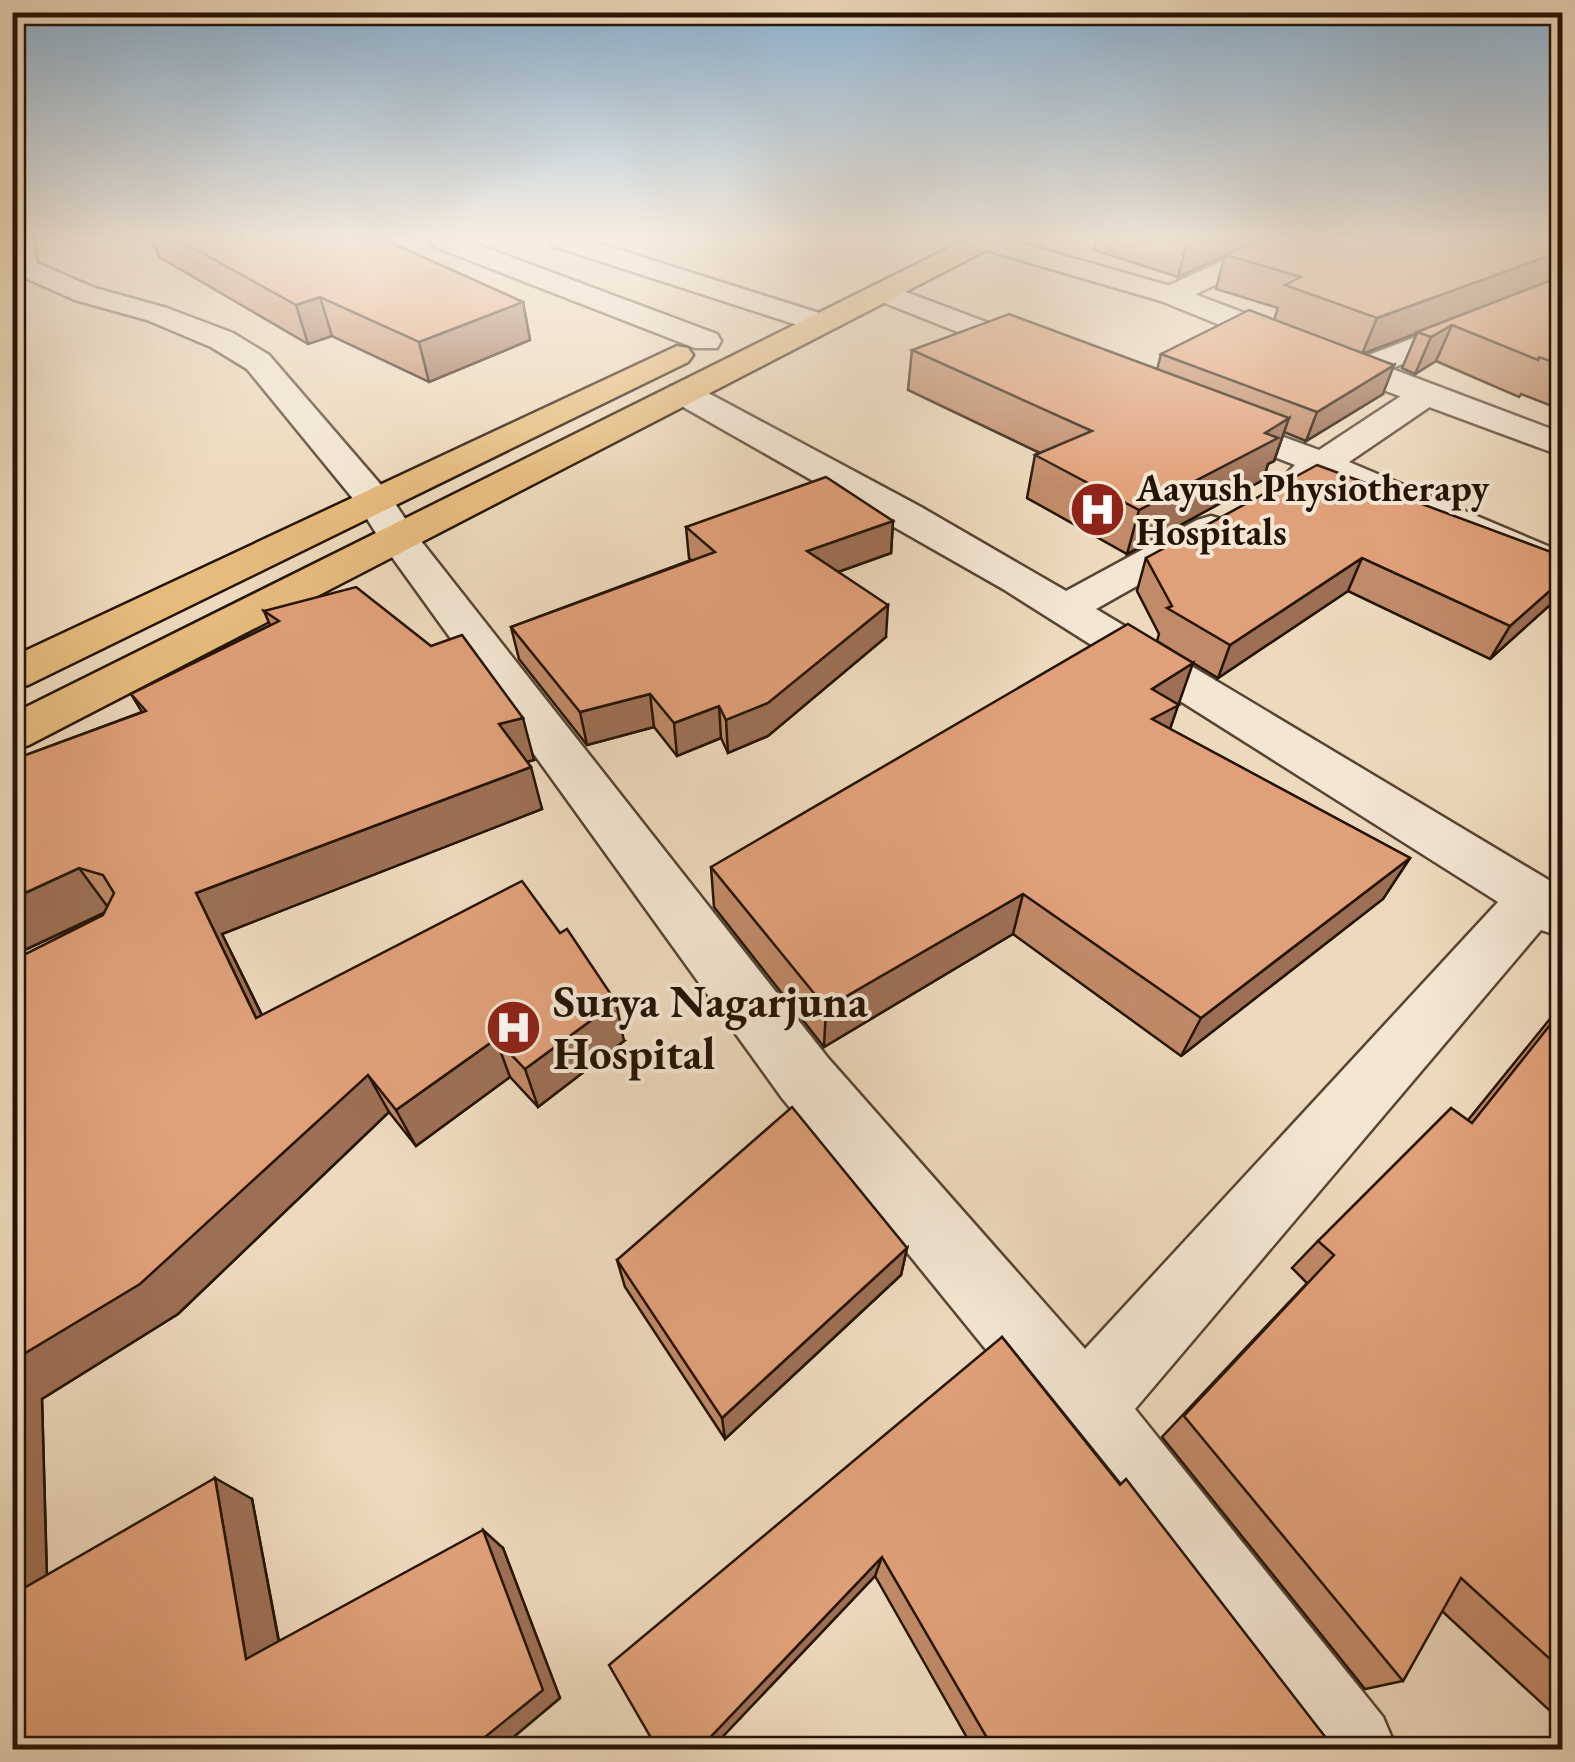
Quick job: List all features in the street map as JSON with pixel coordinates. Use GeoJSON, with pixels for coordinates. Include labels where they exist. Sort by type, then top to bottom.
{"type":"FeatureCollection","features":[{"type":"Feature","properties":{"kind":"main road"},"geometry":{"type":"LineString","coordinates":[[12,734],[743,322]]}},
{"type":"Feature","properties":{"kind":"main road"},"geometry":{"type":"LineString","coordinates":[[12,674],[684,393],[821,323]]}},
{"type":"Feature","properties":{"kind":"street"},"geometry":{"type":"LineString","coordinates":[[178,322],[222,340],[258,362],[386,520],[805,1078],[1084,1408],[1350,1750]]}},
{"type":"Feature","properties":{"kind":"street"},"geometry":{"type":"LineString","coordinates":[[657,322],[706,341]]}},
{"type":"Feature","properties":{"kind":"street"},"geometry":{"type":"LineString","coordinates":[[960,322],[1067,364]]}},
{"type":"Feature","properties":{"kind":"street"},"geometry":{"type":"LineString","coordinates":[[1240,322],[1562,445]]}},
{"type":"Feature","properties":{"kind":"street"},"geometry":{"type":"LineString","coordinates":[[1360,370],[1481,322]]}},
{"type":"Feature","properties":{"kind":"street"},"geometry":{"type":"LineString","coordinates":[[684,393],[800,453],[1066,608],[1548,906],[1084,1408]]}},
{"type":"Feature","properties":{"kind":"street"},"geometry":{"type":"LineString","coordinates":[[1274,493],[1326,464],[1425,395]]}},
{"type":"Feature","properties":{"kind":"street"},"geometry":{"type":"LineString","coordinates":[[1178,407],[1326,464],[1562,568]]}},
{"type":"Feature","properties":{"kind":"street"},"geometry":{"type":"LineString","coordinates":[[1066,608],[1239,512]]}},
{"type":"Feature","properties":{"kind":"building"},"geometry":{"type":"Polygon","coordinates":[[[375,322],[470,322],[419,342],[375,322]]]}},
{"type":"Feature","properties":{"kind":"building"},"geometry":{"type":"Polygon","coordinates":[[[987,322],[1031,322],[1289,418],[1265,433],[1278,438],[1139,510],[1035,455],[1092,431],[912,350],[987,322]]]}},
{"type":"Feature","properties":{"kind":"building"},"geometry":{"type":"Polygon","coordinates":[[[1225,322],[1281,322],[1394,365],[1317,412],[1161,354],[1225,322]]]}},
{"type":"Feature","properties":{"kind":"building"},"geometry":{"type":"Polygon","coordinates":[[[1442,322],[1562,322],[1562,365],[1539,357],[1538,360],[1452,325],[1431,337],[1417,332],[1442,322]]]}},
{"type":"Feature","properties":{"kind":"building"},"geometry":{"type":"Polygon","coordinates":[[[1317,465],[1562,556],[1562,580],[1510,626],[1362,558],[1230,645],[1167,608],[1172,606],[1146,558],[1317,465]]]}},
{"type":"Feature","properties":{"kind":"building"},"geometry":{"type":"Polygon","coordinates":[[[826,477],[893,521],[807,551],[888,605],[768,703],[726,720],[719,706],[674,723],[650,694],[580,712],[511,627],[715,552],[686,527],[826,477]]]}},
{"type":"Feature","properties":{"kind":"building"},"geometry":{"type":"Polygon","coordinates":[[[356,587],[431,646],[462,635],[523,718],[499,724],[531,767],[196,893],[256,1018],[522,881],[560,933],[567,929],[616,1002],[525,1069],[496,1039],[396,1110],[368,1075],[140,1284],[12,1361],[12,961],[103,915],[114,893],[103,875],[79,868],[12,899],[12,760],[146,711],[131,694],[279,621],[264,611],[356,587]]]}},
{"type":"Feature","properties":{"kind":"building"},"geometry":{"type":"Polygon","coordinates":[[[1128,624],[1193,663],[1152,689],[1179,705],[1152,719],[1410,858],[1201,1018],[1023,894],[826,1008],[711,867],[1128,624]]]}},
{"type":"Feature","properties":{"kind":"building"},"geometry":{"type":"Polygon","coordinates":[[[1562,1010],[1562,1670],[1461,1578],[1403,1681],[1184,1416],[1334,1255],[1318,1241],[1451,1108],[1472,1123],[1562,1010]]]}},
{"type":"Feature","properties":{"kind":"building"},"geometry":{"type":"Polygon","coordinates":[[[792,1107],[907,1248],[722,1418],[617,1260],[792,1107]]]}},
{"type":"Feature","properties":{"kind":"building"},"geometry":{"type":"Polygon","coordinates":[[[1002,1337],[1120,1485],[1126,1479],[1339,1750],[994,1750],[882,1557],[698,1750],[658,1750],[609,1665],[1002,1337]]]}},
{"type":"Feature","properties":{"kind":"building"},"geometry":{"type":"Polygon","coordinates":[[[215,1478],[246,1659],[483,1530],[543,1690],[469,1750],[12,1750],[12,1595],[215,1478]]]}},
{"type":"Feature","properties":{"kind":"place","name":"Aayush Physiotherapy Hospitals"},"geometry":{"type":"Point","coordinates":[1097,509]}},
{"type":"Feature","properties":{"kind":"place","name":"Surya Nagarjuna Hospital"},"geometry":{"type":"Point","coordinates":[514,1027]}}]}
